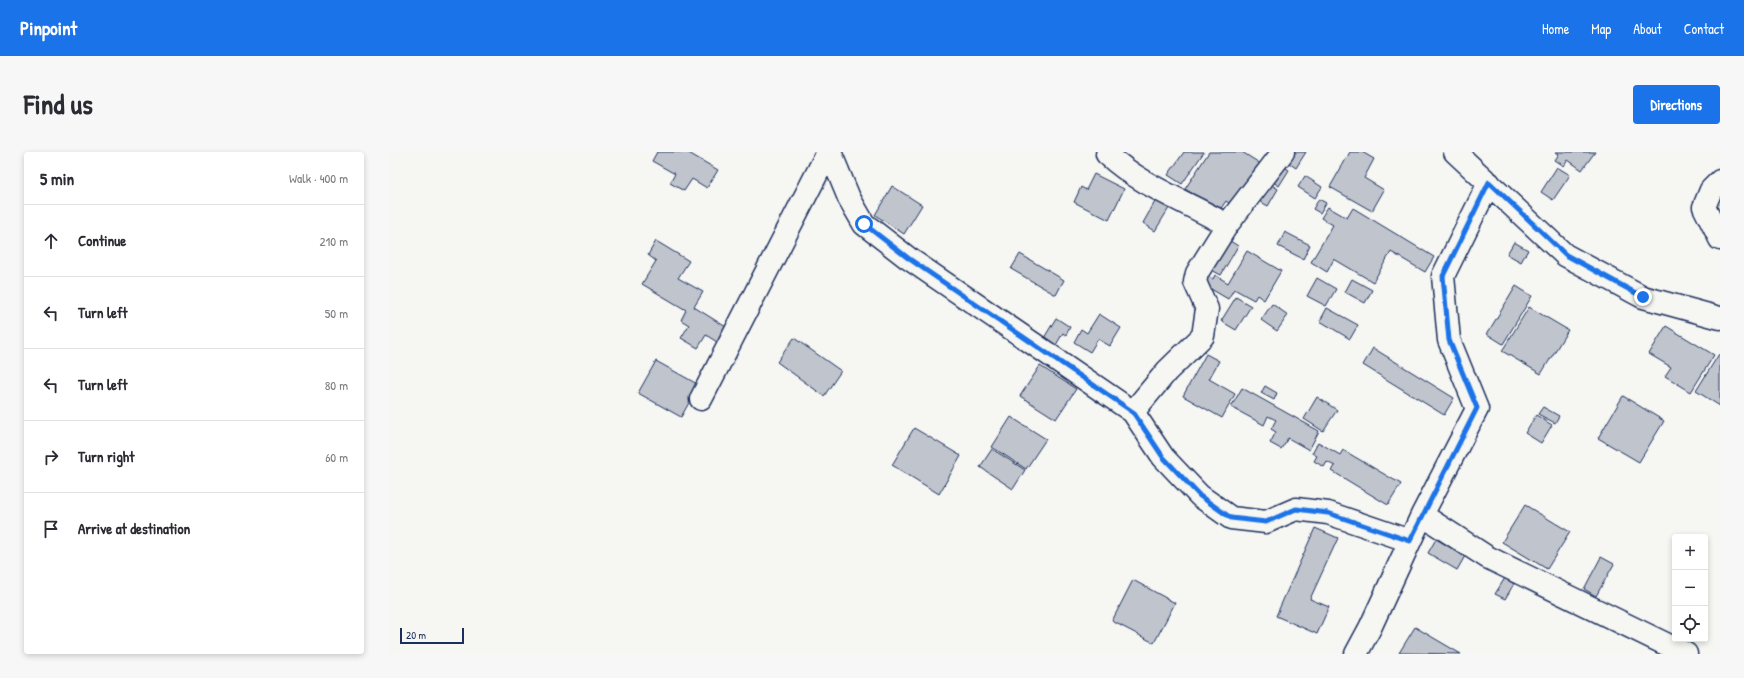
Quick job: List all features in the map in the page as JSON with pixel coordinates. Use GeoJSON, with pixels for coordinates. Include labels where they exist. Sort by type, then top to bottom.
{"type":"FeatureCollection","features":[{"type":"Feature","properties":{"kind":"street"},"geometry":{"type":"LineString","coordinates":[[701,399],[829,152]]}},
{"type":"Feature","properties":{"kind":"street"},"geometry":{"type":"LineString","coordinates":[[829,152],[849,198],[864,224],[908,258],[1133,412],[1163,457],[1200,496],[1231,518],[1266,522],[1296,509],[1328,513],[1410,541]]}},
{"type":"Feature","properties":{"kind":"street"},"geometry":{"type":"LineString","coordinates":[[1133,412],[1167,371],[1203,336],[1207,309],[1195,282],[1197,273],[1227,225],[1283,152]]}},
{"type":"Feature","properties":{"kind":"street"},"geometry":{"type":"LineString","coordinates":[[1456,152],[1566,255],[1643,297],[1720,318]]}},
{"type":"Feature","properties":{"kind":"street"},"geometry":{"type":"LineString","coordinates":[[1106,153],[1116,163],[1149,185],[1200,209],[1227,225]]}},
{"type":"Feature","properties":{"kind":"street"},"geometry":{"type":"LineString","coordinates":[[1720,181],[1711,190],[1704,207],[1720,239]]}},
{"type":"Feature","properties":{"kind":"street"},"geometry":{"type":"LineString","coordinates":[[1356,654],[1370,628],[1422,515],[1477,408],[1449,340],[1443,276],[1489,182]]}},
{"type":"Feature","properties":{"kind":"street"},"geometry":{"type":"LineString","coordinates":[[1422,515],[1487,557],[1686,654]]}},
{"type":"Feature","properties":{"kind":"building"},"geometry":{"type":"Polygon","coordinates":[[[657,152],[687,152],[718,170],[707,188],[692,179],[684,191],[670,183],[675,174],[652,161],[657,152]]]}},
{"type":"Feature","properties":{"kind":"building"},"geometry":{"type":"Polygon","coordinates":[[[1184,152],[1204,152],[1182,184],[1168,175],[1184,152]]]}},
{"type":"Feature","properties":{"kind":"building"},"geometry":{"type":"Polygon","coordinates":[[[1209,152],[1242,152],[1261,164],[1233,206],[1226,201],[1219,211],[1185,189],[1209,152]]]}},
{"type":"Feature","properties":{"kind":"building"},"geometry":{"type":"Polygon","coordinates":[[[1287,152],[1306,152],[1296,168],[1283,159],[1287,152]]]}},
{"type":"Feature","properties":{"kind":"building"},"geometry":{"type":"Polygon","coordinates":[[[1350,152],[1362,152],[1374,159],[1364,178],[1384,190],[1372,211],[1330,187],[1350,152]]]}},
{"type":"Feature","properties":{"kind":"building"},"geometry":{"type":"Polygon","coordinates":[[[1556,152],[1595,152],[1582,170],[1568,160],[1564,166],[1555,160],[1559,154],[1556,152]]]}},
{"type":"Feature","properties":{"kind":"building"},"geometry":{"type":"Polygon","coordinates":[[[1279,164],[1289,170],[1279,186],[1269,179],[1279,164]]]}},
{"type":"Feature","properties":{"kind":"building"},"geometry":{"type":"Polygon","coordinates":[[[1557,167],[1570,175],[1553,200],[1541,192],[1557,167]]]}},
{"type":"Feature","properties":{"kind":"building"},"geometry":{"type":"Polygon","coordinates":[[[1094,174],[1124,189],[1109,220],[1074,202],[1081,187],[1086,190],[1094,174]]]}},
{"type":"Feature","properties":{"kind":"building"},"geometry":{"type":"Polygon","coordinates":[[[1305,176],[1322,187],[1315,198],[1298,187],[1305,176]]]}},
{"type":"Feature","properties":{"kind":"building"},"geometry":{"type":"Polygon","coordinates":[[[1270,184],[1278,189],[1268,206],[1259,201],[1270,184]]]}},
{"type":"Feature","properties":{"kind":"building"},"geometry":{"type":"Polygon","coordinates":[[[892,186],[922,205],[904,234],[875,215],[892,186]]]}},
{"type":"Feature","properties":{"kind":"building"},"geometry":{"type":"Polygon","coordinates":[[[1319,199],[1326,203],[1320,213],[1313,209],[1319,199]]]}},
{"type":"Feature","properties":{"kind":"building"},"geometry":{"type":"Polygon","coordinates":[[[1156,200],[1169,208],[1155,231],[1143,223],[1156,200]]]}},
{"type":"Feature","properties":{"kind":"building"},"geometry":{"type":"Polygon","coordinates":[[[1328,207],[1347,218],[1353,208],[1434,257],[1425,272],[1391,252],[1373,282],[1334,259],[1327,272],[1311,262],[1333,225],[1321,218],[1328,207]]]}},
{"type":"Feature","properties":{"kind":"building"},"geometry":{"type":"Polygon","coordinates":[[[1285,232],[1310,245],[1303,259],[1278,246],[1285,232]]]}},
{"type":"Feature","properties":{"kind":"building"},"geometry":{"type":"Polygon","coordinates":[[[1224,237],[1238,246],[1221,275],[1206,267],[1224,237]]]}},
{"type":"Feature","properties":{"kind":"building"},"geometry":{"type":"Polygon","coordinates":[[[656,241],[689,261],[678,278],[703,292],[694,307],[726,327],[717,342],[706,335],[698,348],[681,338],[689,325],[681,320],[686,310],[642,284],[656,261],[648,255],[656,241]]]}},
{"type":"Feature","properties":{"kind":"building"},"geometry":{"type":"Polygon","coordinates":[[[1514,242],[1528,250],[1521,262],[1507,254],[1514,242]]]}},
{"type":"Feature","properties":{"kind":"building"},"geometry":{"type":"Polygon","coordinates":[[[1247,251],[1281,271],[1264,300],[1257,295],[1254,300],[1234,289],[1228,299],[1199,282],[1204,274],[1213,279],[1215,275],[1228,283],[1247,251]]]}},
{"type":"Feature","properties":{"kind":"building"},"geometry":{"type":"Polygon","coordinates":[[[1020,254],[1064,280],[1056,295],[1011,269],[1020,254]]]}},
{"type":"Feature","properties":{"kind":"building"},"geometry":{"type":"Polygon","coordinates":[[[1317,278],[1336,289],[1326,306],[1307,296],[1317,278]]]}},
{"type":"Feature","properties":{"kind":"building"},"geometry":{"type":"Polygon","coordinates":[[[1352,279],[1372,290],[1365,303],[1345,292],[1352,279]]]}},
{"type":"Feature","properties":{"kind":"building"},"geometry":{"type":"Polygon","coordinates":[[[1516,286],[1532,296],[1503,344],[1487,334],[1516,286]]]}},
{"type":"Feature","properties":{"kind":"building"},"geometry":{"type":"Polygon","coordinates":[[[1236,297],[1251,306],[1236,330],[1221,321],[1236,297]]]}},
{"type":"Feature","properties":{"kind":"building"},"geometry":{"type":"Polygon","coordinates":[[[1272,304],[1288,315],[1277,331],[1261,320],[1272,304]]]}},
{"type":"Feature","properties":{"kind":"building"},"geometry":{"type":"Polygon","coordinates":[[[1529,307],[1568,330],[1541,374],[1502,351],[1529,307]]]}},
{"type":"Feature","properties":{"kind":"building"},"geometry":{"type":"Polygon","coordinates":[[[1327,308],[1358,325],[1350,339],[1320,321],[1327,308]]]}},
{"type":"Feature","properties":{"kind":"building"},"geometry":{"type":"Polygon","coordinates":[[[1099,314],[1121,328],[1110,346],[1098,339],[1090,352],[1074,342],[1081,329],[1087,333],[1099,314]]]}},
{"type":"Feature","properties":{"kind":"building"},"geometry":{"type":"Polygon","coordinates":[[[1056,318],[1070,327],[1066,335],[1063,333],[1056,345],[1044,338],[1056,318]]]}},
{"type":"Feature","properties":{"kind":"building"},"geometry":{"type":"Polygon","coordinates":[[[1666,326],[1714,355],[1691,392],[1665,376],[1671,367],[1649,354],[1666,326]]]}},
{"type":"Feature","properties":{"kind":"building"},"geometry":{"type":"Polygon","coordinates":[[[794,338],[841,371],[824,396],[777,362],[794,338]]]}},
{"type":"Feature","properties":{"kind":"building"},"geometry":{"type":"Polygon","coordinates":[[[1373,348],[1454,398],[1444,415],[1363,365],[1373,348]]]}},
{"type":"Feature","properties":{"kind":"building"},"geometry":{"type":"Polygon","coordinates":[[[1206,354],[1219,361],[1209,379],[1235,394],[1222,418],[1183,396],[1206,354]]]}},
{"type":"Feature","properties":{"kind":"building"},"geometry":{"type":"Polygon","coordinates":[[[1719,354],[1720,355],[1720,406],[1696,391],[1719,354]]]}},
{"type":"Feature","properties":{"kind":"building"},"geometry":{"type":"Polygon","coordinates":[[[656,361],[699,385],[681,417],[638,393],[656,361]]]}},
{"type":"Feature","properties":{"kind":"building"},"geometry":{"type":"Polygon","coordinates":[[[1040,366],[1076,389],[1056,419],[1020,396],[1040,366]]]}},
{"type":"Feature","properties":{"kind":"building"},"geometry":{"type":"Polygon","coordinates":[[[1265,386],[1277,393],[1274,400],[1261,393],[1265,386]]]}},
{"type":"Feature","properties":{"kind":"building"},"geometry":{"type":"Polygon","coordinates":[[[1242,388],[1319,431],[1309,450],[1288,438],[1281,449],[1270,443],[1276,432],[1271,429],[1276,420],[1268,416],[1264,425],[1231,407],[1242,388]]]}},
{"type":"Feature","properties":{"kind":"building"},"geometry":{"type":"Polygon","coordinates":[[[1623,396],[1664,421],[1639,462],[1598,438],[1623,396]]]}},
{"type":"Feature","properties":{"kind":"building"},"geometry":{"type":"Polygon","coordinates":[[[1317,397],[1337,410],[1323,431],[1304,419],[1317,397]]]}},
{"type":"Feature","properties":{"kind":"building"},"geometry":{"type":"Polygon","coordinates":[[[1543,407],[1559,416],[1555,423],[1538,414],[1543,407]]]}},
{"type":"Feature","properties":{"kind":"building"},"geometry":{"type":"Polygon","coordinates":[[[1536,415],[1552,425],[1541,443],[1525,433],[1536,415]]]}},
{"type":"Feature","properties":{"kind":"building"},"geometry":{"type":"Polygon","coordinates":[[[1011,417],[1046,439],[1026,469],[992,447],[1011,417]]]}},
{"type":"Feature","properties":{"kind":"building"},"geometry":{"type":"Polygon","coordinates":[[[914,428],[961,456],[939,494],[892,465],[914,428]]]}},
{"type":"Feature","properties":{"kind":"building"},"geometry":{"type":"Polygon","coordinates":[[[1318,442],[1340,455],[1343,450],[1401,484],[1388,505],[1332,471],[1335,466],[1327,462],[1324,467],[1314,461],[1317,456],[1312,453],[1318,442]]]}},
{"type":"Feature","properties":{"kind":"building"},"geometry":{"type":"Polygon","coordinates":[[[992,449],[1025,470],[1013,489],[980,467],[992,449]]]}},
{"type":"Feature","properties":{"kind":"building"},"geometry":{"type":"Polygon","coordinates":[[[1525,505],[1570,532],[1547,569],[1502,542],[1525,505]]]}},
{"type":"Feature","properties":{"kind":"building"},"geometry":{"type":"Polygon","coordinates":[[[1315,528],[1338,538],[1310,599],[1329,607],[1317,634],[1276,616],[1315,528]]]}},
{"type":"Feature","properties":{"kind":"building"},"geometry":{"type":"Polygon","coordinates":[[[1436,539],[1465,556],[1457,570],[1428,553],[1436,539]]]}},
{"type":"Feature","properties":{"kind":"building"},"geometry":{"type":"Polygon","coordinates":[[[1601,557],[1614,564],[1596,596],[1584,589],[1601,557]]]}},
{"type":"Feature","properties":{"kind":"building"},"geometry":{"type":"Polygon","coordinates":[[[1505,578],[1514,584],[1505,599],[1495,594],[1505,578]]]}},
{"type":"Feature","properties":{"kind":"building"},"geometry":{"type":"Polygon","coordinates":[[[1133,580],[1175,603],[1154,643],[1112,621],[1133,580]]]}},
{"type":"Feature","properties":{"kind":"building"},"geometry":{"type":"Polygon","coordinates":[[[1415,627],[1461,654],[1399,653],[1415,627]]]}},
{"type":"Feature","properties":{"kind":"route"},"geometry":{"type":"LineString","coordinates":[[864,224],[908,258],[1133,412],[1163,457],[1200,496],[1231,518],[1266,522],[1296,509],[1328,513],[1410,541],[1477,408],[1449,340],[1443,276],[1489,182],[1566,255],[1643,297]]}}]}
